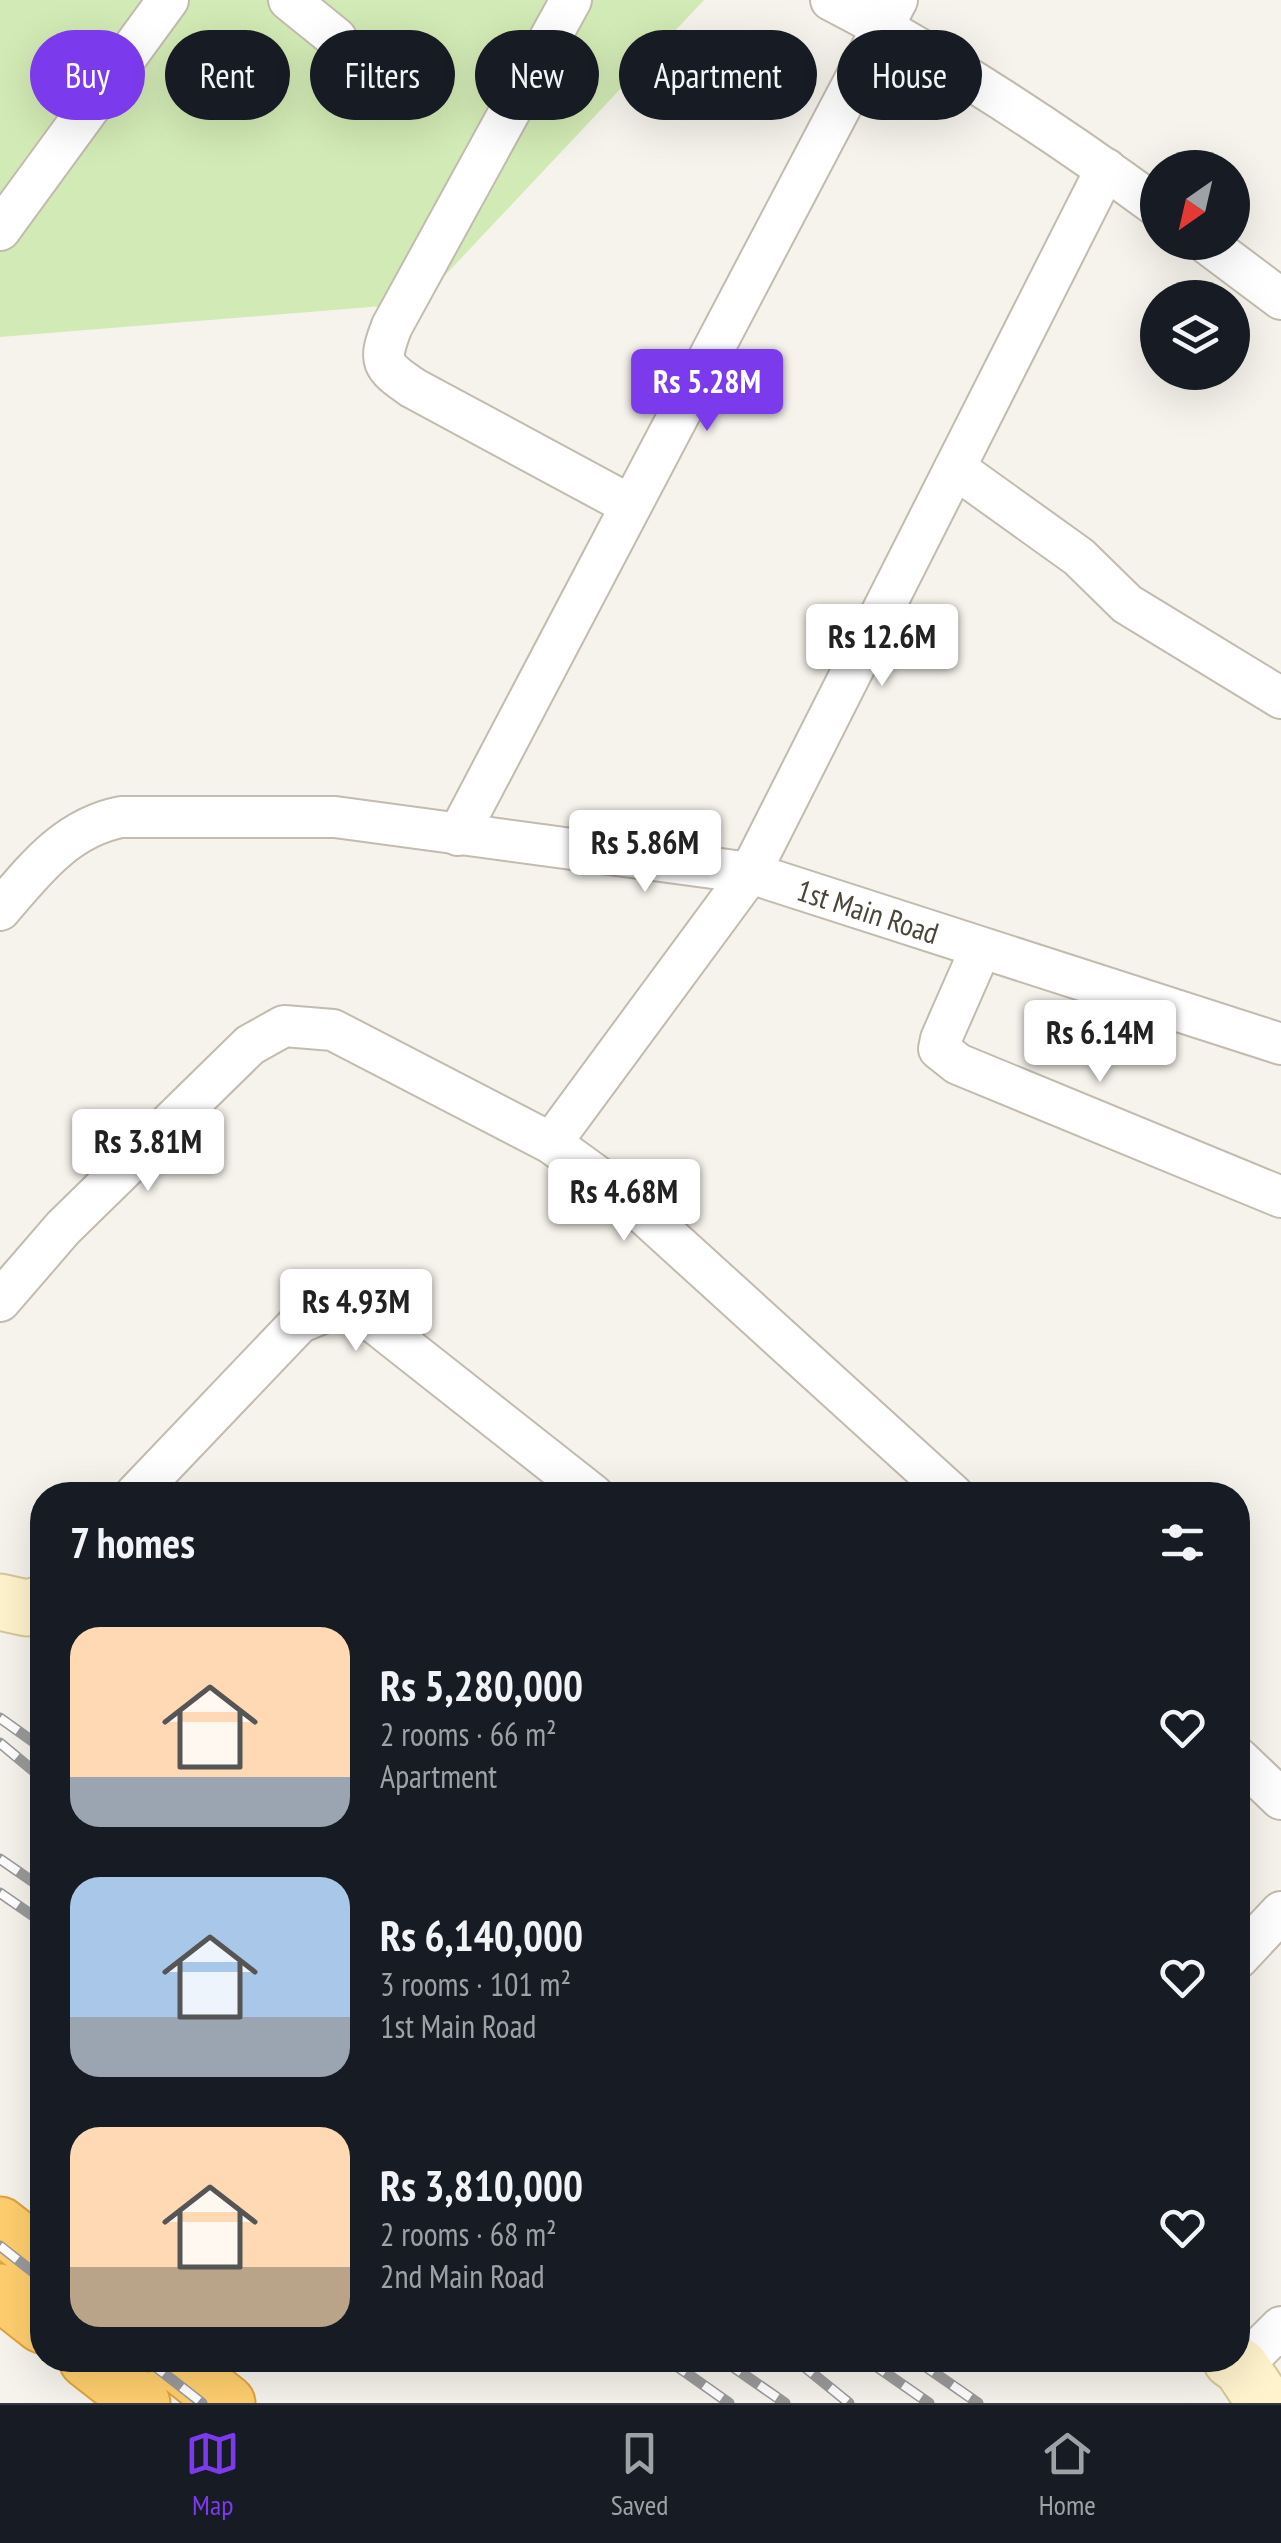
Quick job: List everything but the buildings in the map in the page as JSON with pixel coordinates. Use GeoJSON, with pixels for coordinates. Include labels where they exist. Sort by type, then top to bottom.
{"type":"FeatureCollection","features":[{"type":"Feature","properties":{"kind":"highway"},"geometry":{"type":"LineString","coordinates":[[0,2225],[30,2249]]}},
{"type":"Feature","properties":{"kind":"highway"},"geometry":{"type":"LineString","coordinates":[[0,2292],[30,2316]]}},
{"type":"Feature","properties":{"kind":"highway"},"geometry":{"type":"LineString","coordinates":[[102,2372],[142,2403]]}},
{"type":"Feature","properties":{"kind":"highway"},"geometry":{"type":"LineString","coordinates":[[188,2372],[228,2403]]}},
{"type":"Feature","properties":{"kind":"street"},"geometry":{"type":"LineString","coordinates":[[0,230],[168,0]]}},
{"type":"Feature","properties":{"kind":"street"},"geometry":{"type":"LineString","coordinates":[[289,0],[326,30]]}},
{"type":"Feature","properties":{"kind":"street"},"geometry":{"type":"LineString","coordinates":[[572,0],[401,308],[382,352],[384,364],[392,374],[413,388],[630,505]]}},
{"type":"Feature","properties":{"kind":"street"},"geometry":{"type":"LineString","coordinates":[[831,0],[890,13],[1140,194]]}},
{"type":"Feature","properties":{"kind":"street"},"geometry":{"type":"LineString","coordinates":[[458,835],[890,13]]}},
{"type":"Feature","properties":{"kind":"street"},"geometry":{"type":"LineString","coordinates":[[551,1143],[750,873],[1106,169]]}},
{"type":"Feature","properties":{"kind":"street"},"geometry":{"type":"LineString","coordinates":[[1229,260],[1281,299]]}},
{"type":"Feature","properties":{"kind":"street"},"geometry":{"type":"LineString","coordinates":[[955,468],[1078,557],[1127,604],[1281,698]]}},
{"type":"Feature","properties":{"kind":"street","name":"1st Main Road"},"geometry":{"type":"LineString","coordinates":[[0,910],[43,860],[94,822],[122,817],[335,818],[750,873],[1281,1044]]}},
{"type":"Feature","properties":{"kind":"street"},"geometry":{"type":"LineString","coordinates":[[981,948],[940,1040],[939,1048],[947,1056],[958,1064],[1281,1198]]}},
{"type":"Feature","properties":{"kind":"street"},"geometry":{"type":"LineString","coordinates":[[0,1301],[63,1228],[250,1045],[284,1026],[334,1030],[551,1143],[624,1196],[939,1482]]}},
{"type":"Feature","properties":{"kind":"street"},"geometry":{"type":"LineString","coordinates":[[147,1482],[299,1322],[332,1308],[375,1323],[577,1482]]}},
{"type":"Feature","properties":{"kind":"street"},"geometry":{"type":"LineString","coordinates":[[1250,1769],[1281,1799]]}},
{"type":"Feature","properties":{"kind":"street"},"geometry":{"type":"LineString","coordinates":[[1250,1945],[1281,1912]]}},
{"type":"Feature","properties":{"kind":"street"},"geometry":{"type":"LineString","coordinates":[[1250,2371],[1281,2327]]}},
{"type":"Feature","properties":{"kind":"green space"},"geometry":{"type":"Polygon","coordinates":[[[0,0],[704,0],[676,30],[619,30],[619,90],[599,112],[599,30],[475,30],[475,120],[591,120],[419,303],[0,337],[0,0]]]}},
{"type":"Feature","properties":{"kind":"railway"},"geometry":{"type":"LineString","coordinates":[[0,1718],[30,1739]]}},
{"type":"Feature","properties":{"kind":"railway"},"geometry":{"type":"LineString","coordinates":[[0,1743],[30,1768]]}},
{"type":"Feature","properties":{"kind":"railway"},"geometry":{"type":"LineString","coordinates":[[0,1859],[30,1880]]}},
{"type":"Feature","properties":{"kind":"railway"},"geometry":{"type":"LineString","coordinates":[[0,1893],[30,1914]]}},
{"type":"Feature","properties":{"kind":"railway"},"geometry":{"type":"LineString","coordinates":[[0,2246],[30,2270]]}},
{"type":"Feature","properties":{"kind":"railway"},"geometry":{"type":"LineString","coordinates":[[162,2372],[202,2403]]}},
{"type":"Feature","properties":{"kind":"railway"},"geometry":{"type":"LineString","coordinates":[[685,2372],[729,2403]]}},
{"type":"Feature","properties":{"kind":"railway"},"geometry":{"type":"LineString","coordinates":[[740,2372],[785,2403]]}},
{"type":"Feature","properties":{"kind":"railway"},"geometry":{"type":"LineString","coordinates":[[811,2372],[849,2403]]}},
{"type":"Feature","properties":{"kind":"railway"},"geometry":{"type":"LineString","coordinates":[[884,2372],[929,2403]]}},
{"type":"Feature","properties":{"kind":"railway"},"geometry":{"type":"LineString","coordinates":[[933,2372],[978,2403]]}}]}
